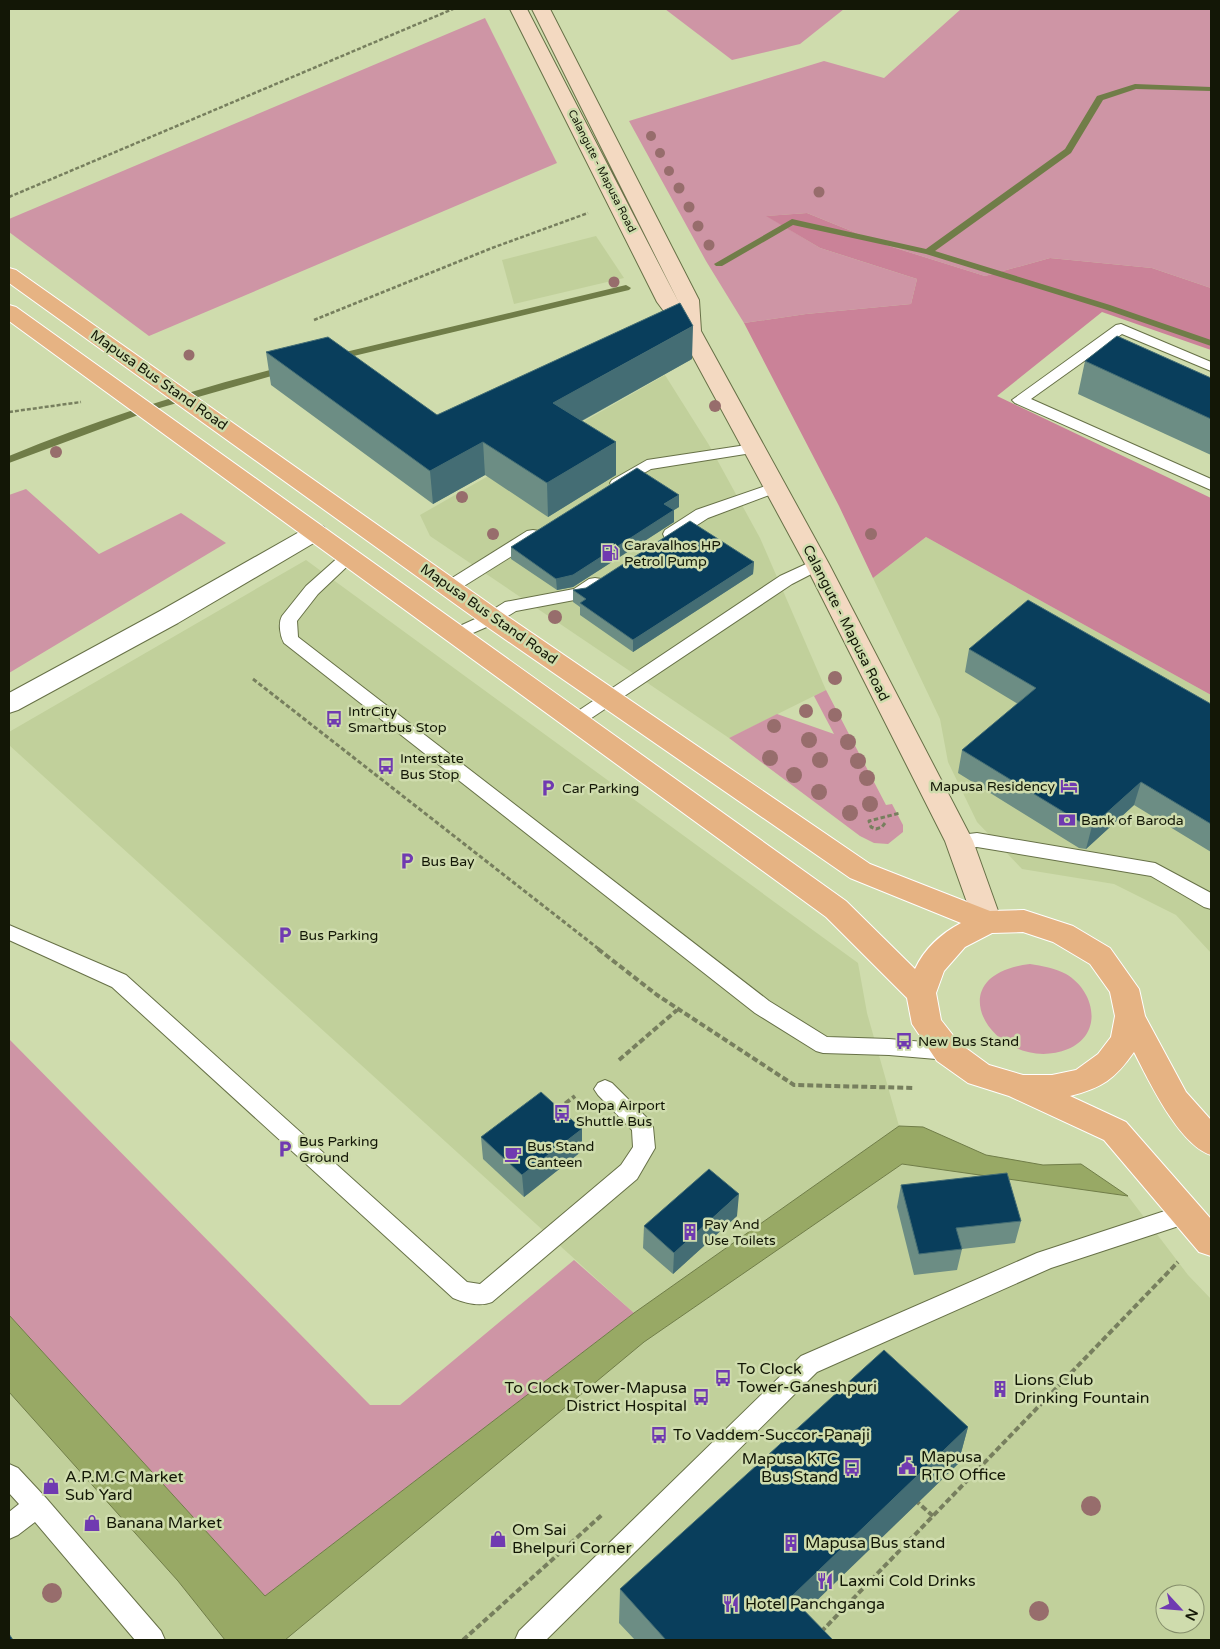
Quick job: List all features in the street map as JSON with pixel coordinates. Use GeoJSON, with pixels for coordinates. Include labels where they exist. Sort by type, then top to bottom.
{"type":"FeatureCollection","features":[{"type":"Feature","properties":{"kind":"main road","name":"Calangute - Mapusa Road"},"geometry":{"type":"LineString","coordinates":[[518,9],[667,302],[690,331],[817,564],[959,840],[988,922]]}},
{"type":"Feature","properties":{"kind":"main road","name":"Calangute - Mapusa Road"},"geometry":{"type":"LineString","coordinates":[[541,9],[689,300],[690,331]]}},
{"type":"Feature","properties":{"kind":"main road","name":"Mapusa Bus Stand Road"},"geometry":{"type":"LineString","coordinates":[[9,274],[492,618],[860,871],[988,922]]}},
{"type":"Feature","properties":{"kind":"main road"},"geometry":{"type":"LineString","coordinates":[[9,311],[316,532],[348,558],[836,909],[921,993]]}},
{"type":"Feature","properties":{"kind":"main road"},"geometry":{"type":"LineString","coordinates":[[1200,1230],[1115,1131],[1018,1086],[979,1074],[948,1052],[927,1024],[921,993],[931,966],[955,939],[988,922],[1024,921],[1063,934],[1100,956],[1124,989],[1130,1016],[1175,1101],[1211,1142]]}},
{"type":"Feature","properties":{"kind":"main road"},"geometry":{"type":"LineString","coordinates":[[1018,1086],[1052,1088],[1085,1080],[1110,1063],[1125,1041],[1130,1016]]}},
{"type":"Feature","properties":{"kind":"street"},"geometry":{"type":"LineString","coordinates":[[9,704],[169,617],[316,532]]}},
{"type":"Feature","properties":{"kind":"lane"},"geometry":{"type":"LineString","coordinates":[[1211,367],[1121,328],[1020,400],[1211,485]]}},
{"type":"Feature","properties":{"kind":"lane"},"geometry":{"type":"LineString","coordinates":[[606,490],[647,465],[753,449]]}},
{"type":"Feature","properties":{"kind":"lane"},"geometry":{"type":"LineString","coordinates":[[661,541],[702,514],[774,488]]}},
{"type":"Feature","properties":{"kind":"lane"},"geometry":{"type":"LineString","coordinates":[[450,587],[548,525]]}},
{"type":"Feature","properties":{"kind":"lane"},"geometry":{"type":"LineString","coordinates":[[348,558],[312,590],[288,620],[290,639],[762,1007],[824,1044],[948,1052]]}},
{"type":"Feature","properties":{"kind":"lane"},"geometry":{"type":"LineString","coordinates":[[575,721],[786,580],[817,564]]}},
{"type":"Feature","properties":{"kind":"lane"},"geometry":{"type":"LineString","coordinates":[[456,634],[492,618],[511,606],[579,594],[612,573]]}},
{"type":"Feature","properties":{"kind":"lane"},"geometry":{"type":"LineString","coordinates":[[959,840],[977,840],[1155,870],[1211,902]]}},
{"type":"Feature","properties":{"kind":"lane"},"geometry":{"type":"LineString","coordinates":[[9,932],[119,981],[461,1291],[484,1295],[629,1172],[644,1148],[642,1127],[605,1089]]}},
{"type":"Feature","properties":{"kind":"lane"},"geometry":{"type":"LineString","coordinates":[[528,1640],[809,1364],[1045,1260],[1200,1230]]}},
{"type":"Feature","properties":{"kind":"lane"},"geometry":{"type":"LineString","coordinates":[[9,1476],[152,1640]]}},
{"type":"Feature","properties":{"kind":"lane"},"geometry":{"type":"LineString","coordinates":[[9,1527],[37,1506]]}},
{"type":"Feature","properties":{"kind":"path"},"geometry":{"type":"LineString","coordinates":[[9,197],[453,9]]}},
{"type":"Feature","properties":{"kind":"path"},"geometry":{"type":"LineString","coordinates":[[314,320],[492,248],[618,203]]}},
{"type":"Feature","properties":{"kind":"path"},"geometry":{"type":"LineString","coordinates":[[9,412],[126,395]]}},
{"type":"Feature","properties":{"kind":"path"},"geometry":{"type":"LineString","coordinates":[[253,679],[657,995],[794,1085],[914,1088]]}},
{"type":"Feature","properties":{"kind":"path"},"geometry":{"type":"LineString","coordinates":[[885,823],[882,827],[876,829],[871,827],[869,820],[900,812]]}},
{"type":"Feature","properties":{"kind":"path"},"geometry":{"type":"LineString","coordinates":[[819,1634],[933,1516],[1200,1230]]}},
{"type":"Feature","properties":{"kind":"path"},"geometry":{"type":"LineString","coordinates":[[913,1498],[933,1516]]}},
{"type":"Feature","properties":{"kind":"path"},"geometry":{"type":"LineString","coordinates":[[813,1627],[825,1640]]}},
{"type":"Feature","properties":{"kind":"shaded area"},"geometry":{"type":"Polygon","coordinates":[[[665,9],[844,9],[800,44],[732,60],[665,9]]]}},
{"type":"Feature","properties":{"kind":"shaded area"},"geometry":{"type":"Polygon","coordinates":[[[961,9],[1211,9],[1211,288],[1152,268],[1050,258],[985,276],[886,245],[807,213],[767,216],[820,248],[917,279],[911,304],[806,314],[744,323],[706,261],[629,121],[824,61],[884,78],[961,9]]]}},
{"type":"Feature","properties":{"kind":"shaded area"},"geometry":{"type":"Polygon","coordinates":[[[485,18],[557,163],[149,336],[9,232],[9,219],[485,18]]]}},
{"type":"Feature","properties":{"kind":"shaded area"},"geometry":{"type":"Polygon","coordinates":[[[807,213],[886,245],[985,276],[1050,258],[1152,268],[1211,288],[1211,350],[1102,312],[997,396],[1211,498],[1211,695],[926,537],[873,578],[839,506],[744,323],[806,314],[911,304],[917,279],[820,248],[766,216],[807,213]]]}},
{"type":"Feature","properties":{"kind":"shaded area"},"geometry":{"type":"Polygon","coordinates":[[[596,236],[624,278],[514,304],[502,260],[596,236]]]}},
{"type":"Feature","properties":{"kind":"shaded area","name":"Caravalhos HP Petrol Pump"},"geometry":{"type":"Polygon","coordinates":[[[665,375],[709,445],[760,538],[826,690],[729,738],[430,536],[420,515],[665,375]]]}},
{"type":"Feature","properties":{"kind":"shaded area"},"geometry":{"type":"Polygon","coordinates":[[[26,489],[99,554],[181,513],[226,543],[9,673],[9,495],[26,489]]]}},
{"type":"Feature","properties":{"kind":"shaded area"},"geometry":{"type":"Polygon","coordinates":[[[926,537],[1211,695],[1211,953],[1176,915],[1114,884],[1022,869],[977,822],[948,762],[940,719],[873,578],[926,537]]]}},
{"type":"Feature","properties":{"kind":"shaded area"},"geometry":{"type":"Polygon","coordinates":[[[306,560],[858,963],[867,1013],[899,1126],[634,1313],[9,745],[9,732],[306,560]]]}},
{"type":"Feature","properties":{"kind":"shaded area"},"geometry":{"type":"Polygon","coordinates":[[[826,690],[886,805],[892,804],[903,825],[903,832],[888,844],[874,843],[860,836],[729,738],[777,714],[834,734],[814,696],[826,690]]]}},
{"type":"Feature","properties":{"kind":"shaded area"},"geometry":{"type":"Polygon","coordinates":[[[1030,964],[1066,974],[1076,981],[1089,1001],[1091,1023],[1087,1033],[1079,1042],[1068,1049],[1042,1054],[1019,1049],[999,1038],[986,1021],[980,1004],[984,986],[1000,972],[1030,964]]]}},
{"type":"Feature","properties":{"kind":"shaded area"},"geometry":{"type":"Polygon","coordinates":[[[9,1039],[370,1405],[400,1405],[574,1260],[634,1313],[265,1596],[9,1315],[9,1039]]]}},
{"type":"Feature","properties":{"kind":"shaded area"},"geometry":{"type":"Polygon","coordinates":[[[899,1126],[923,1127],[986,1155],[1043,1165],[1081,1164],[1128,1196],[902,1164],[644,1342],[285,1640],[225,1640],[178,1581],[9,1392],[9,1315],[265,1596],[634,1313],[899,1126]]]}},
{"type":"Feature","properties":{"kind":"shaded area","name":"Mapusa KTC Bus Stand"},"geometry":{"type":"Polygon","coordinates":[[[902,1164],[1128,1196],[1188,1275],[1211,1299],[1211,1640],[285,1640],[644,1342],[902,1164]]]}},
{"type":"Feature","properties":{"kind":"shaded area","name":"A.P.M.C Market Sub Yard"},"geometry":{"type":"Polygon","coordinates":[[[9,1392],[178,1581],[225,1640],[9,1640],[9,1392]]]}},
{"type":"Feature","properties":{"kind":"building"},"geometry":{"type":"Polygon","coordinates":[[[680,303],[693,326],[553,403],[616,442],[547,483],[483,442],[430,471],[266,352],[328,337],[437,415],[680,303]]]}},
{"type":"Feature","properties":{"kind":"building"},"geometry":{"type":"Polygon","coordinates":[[[1117,336],[1211,378],[1211,419],[1085,361],[1117,336]]]}},
{"type":"Feature","properties":{"kind":"building"},"geometry":{"type":"Polygon","coordinates":[[[637,468],[679,495],[664,504],[674,510],[573,575],[556,579],[511,547],[637,468]]]}},
{"type":"Feature","properties":{"kind":"building"},"geometry":{"type":"Polygon","coordinates":[[[690,521],[754,562],[633,640],[580,603],[586,599],[573,590],[586,588],[690,521]]]}},
{"type":"Feature","properties":{"kind":"building"},"geometry":{"type":"Polygon","coordinates":[[[1028,600],[1211,704],[1211,824],[1141,782],[1092,826],[1085,825],[962,750],[1036,688],[969,649],[1028,600]]]}},
{"type":"Feature","properties":{"kind":"building"},"geometry":{"type":"Polygon","coordinates":[[[541,1092],[582,1129],[522,1175],[481,1137],[541,1092]]]}},
{"type":"Feature","properties":{"kind":"building"},"geometry":{"type":"Polygon","coordinates":[[[709,1169],[739,1194],[674,1253],[644,1226],[709,1169]]]}},
{"type":"Feature","properties":{"kind":"building"},"geometry":{"type":"Polygon","coordinates":[[[1007,1173],[1021,1221],[956,1228],[962,1249],[919,1254],[901,1185],[1007,1173]]]}},
{"type":"Feature","properties":{"kind":"building","name":"Mapusa Bus stand"},"geometry":{"type":"Polygon","coordinates":[[[884,1350],[968,1427],[791,1597],[833,1640],[666,1640],[620,1589],[884,1350]]]}},
{"type":"Feature","properties":{"kind":"waterway"},"geometry":{"type":"LineString","coordinates":[[928,252],[1068,151],[1100,98],[1135,86],[1211,89]]}},
{"type":"Feature","properties":{"kind":"waterway"},"geometry":{"type":"LineString","coordinates":[[719,264],[792,222],[928,252]]}},
{"type":"Feature","properties":{"kind":"waterway"},"geometry":{"type":"LineString","coordinates":[[928,252],[1107,307],[1211,343]]}},
{"type":"Feature","properties":{"kind":"waterway"},"geometry":{"type":"LineString","coordinates":[[337,357],[626,288]]}},
{"type":"Feature","properties":{"kind":"waterway"},"geometry":{"type":"LineString","coordinates":[[9,460],[76,433],[145,409],[286,369]]}},
{"type":"Feature","properties":{"kind":"place","name":"Caravalhos HP Petrol Pump"},"geometry":{"type":"Point","coordinates":[610,553]}},
{"type":"Feature","properties":{"kind":"place","name":"IntrCity Smartbus Stop"},"geometry":{"type":"Point","coordinates":[334,719]}},
{"type":"Feature","properties":{"kind":"place","name":"Interstate Bus Stop"},"geometry":{"type":"Point","coordinates":[386,766]}},
{"type":"Feature","properties":{"kind":"place","name":"Mapusa Residency"},"geometry":{"type":"Point","coordinates":[1069,786]}},
{"type":"Feature","properties":{"kind":"place","name":"Car Parking"},"geometry":{"type":"Point","coordinates":[548,788]}},
{"type":"Feature","properties":{"kind":"place","name":"Bank of Baroda"},"geometry":{"type":"Point","coordinates":[1067,820]}},
{"type":"Feature","properties":{"kind":"place","name":"Bus Bay"},"geometry":{"type":"Point","coordinates":[407,861]}},
{"type":"Feature","properties":{"kind":"place","name":"Bus Parking"},"geometry":{"type":"Point","coordinates":[285,935]}},
{"type":"Feature","properties":{"kind":"place","name":"New Bus Stand"},"geometry":{"type":"Point","coordinates":[904,1041]}},
{"type":"Feature","properties":{"kind":"place","name":"Mopa Airport Shuttle Bus"},"geometry":{"type":"Point","coordinates":[562,1113]}},
{"type":"Feature","properties":{"kind":"place","name":"Bus Parking Ground"},"geometry":{"type":"Point","coordinates":[285,1149]}},
{"type":"Feature","properties":{"kind":"place","name":"Bus Stand Canteen"},"geometry":{"type":"Point","coordinates":[513,1154]}},
{"type":"Feature","properties":{"kind":"place","name":"Pay And Use Toilets"},"geometry":{"type":"Point","coordinates":[690,1232]}},
{"type":"Feature","properties":{"kind":"place","name":"To Clock Tower-Ganeshpuri"},"geometry":{"type":"Point","coordinates":[723,1378]}},
{"type":"Feature","properties":{"kind":"place","name":"Lions Club Drinking Fountain"},"geometry":{"type":"Point","coordinates":[1000,1389]}},
{"type":"Feature","properties":{"kind":"place","name":"To Clock Tower-Mapusa District Hospital"},"geometry":{"type":"Point","coordinates":[701,1397]}},
{"type":"Feature","properties":{"kind":"place","name":"To Vaddem-Succor-Panaji"},"geometry":{"type":"Point","coordinates":[659,1435]}},
{"type":"Feature","properties":{"kind":"place","name":"Mapusa RTO Office"},"geometry":{"type":"Point","coordinates":[907,1466]}},
{"type":"Feature","properties":{"kind":"place","name":"Mapusa KTC Bus Stand"},"geometry":{"type":"Point","coordinates":[852,1468]}},
{"type":"Feature","properties":{"kind":"place","name":"A.P.M.C Market Sub Yard"},"geometry":{"type":"Point","coordinates":[51,1486]}},
{"type":"Feature","properties":{"kind":"place","name":"Banana Market"},"geometry":{"type":"Point","coordinates":[92,1523]}},
{"type":"Feature","properties":{"kind":"place","name":"Om Sai Bhelpuri Corner"},"geometry":{"type":"Point","coordinates":[498,1539]}},
{"type":"Feature","properties":{"kind":"place","name":"Mapusa Bus stand"},"geometry":{"type":"Point","coordinates":[791,1543]}},
{"type":"Feature","properties":{"kind":"place","name":"Laxmi Cold Drinks"},"geometry":{"type":"Point","coordinates":[825,1581]}},
{"type":"Feature","properties":{"kind":"place","name":"Hotel Panchganga"},"geometry":{"type":"Point","coordinates":[731,1604]}}]}
